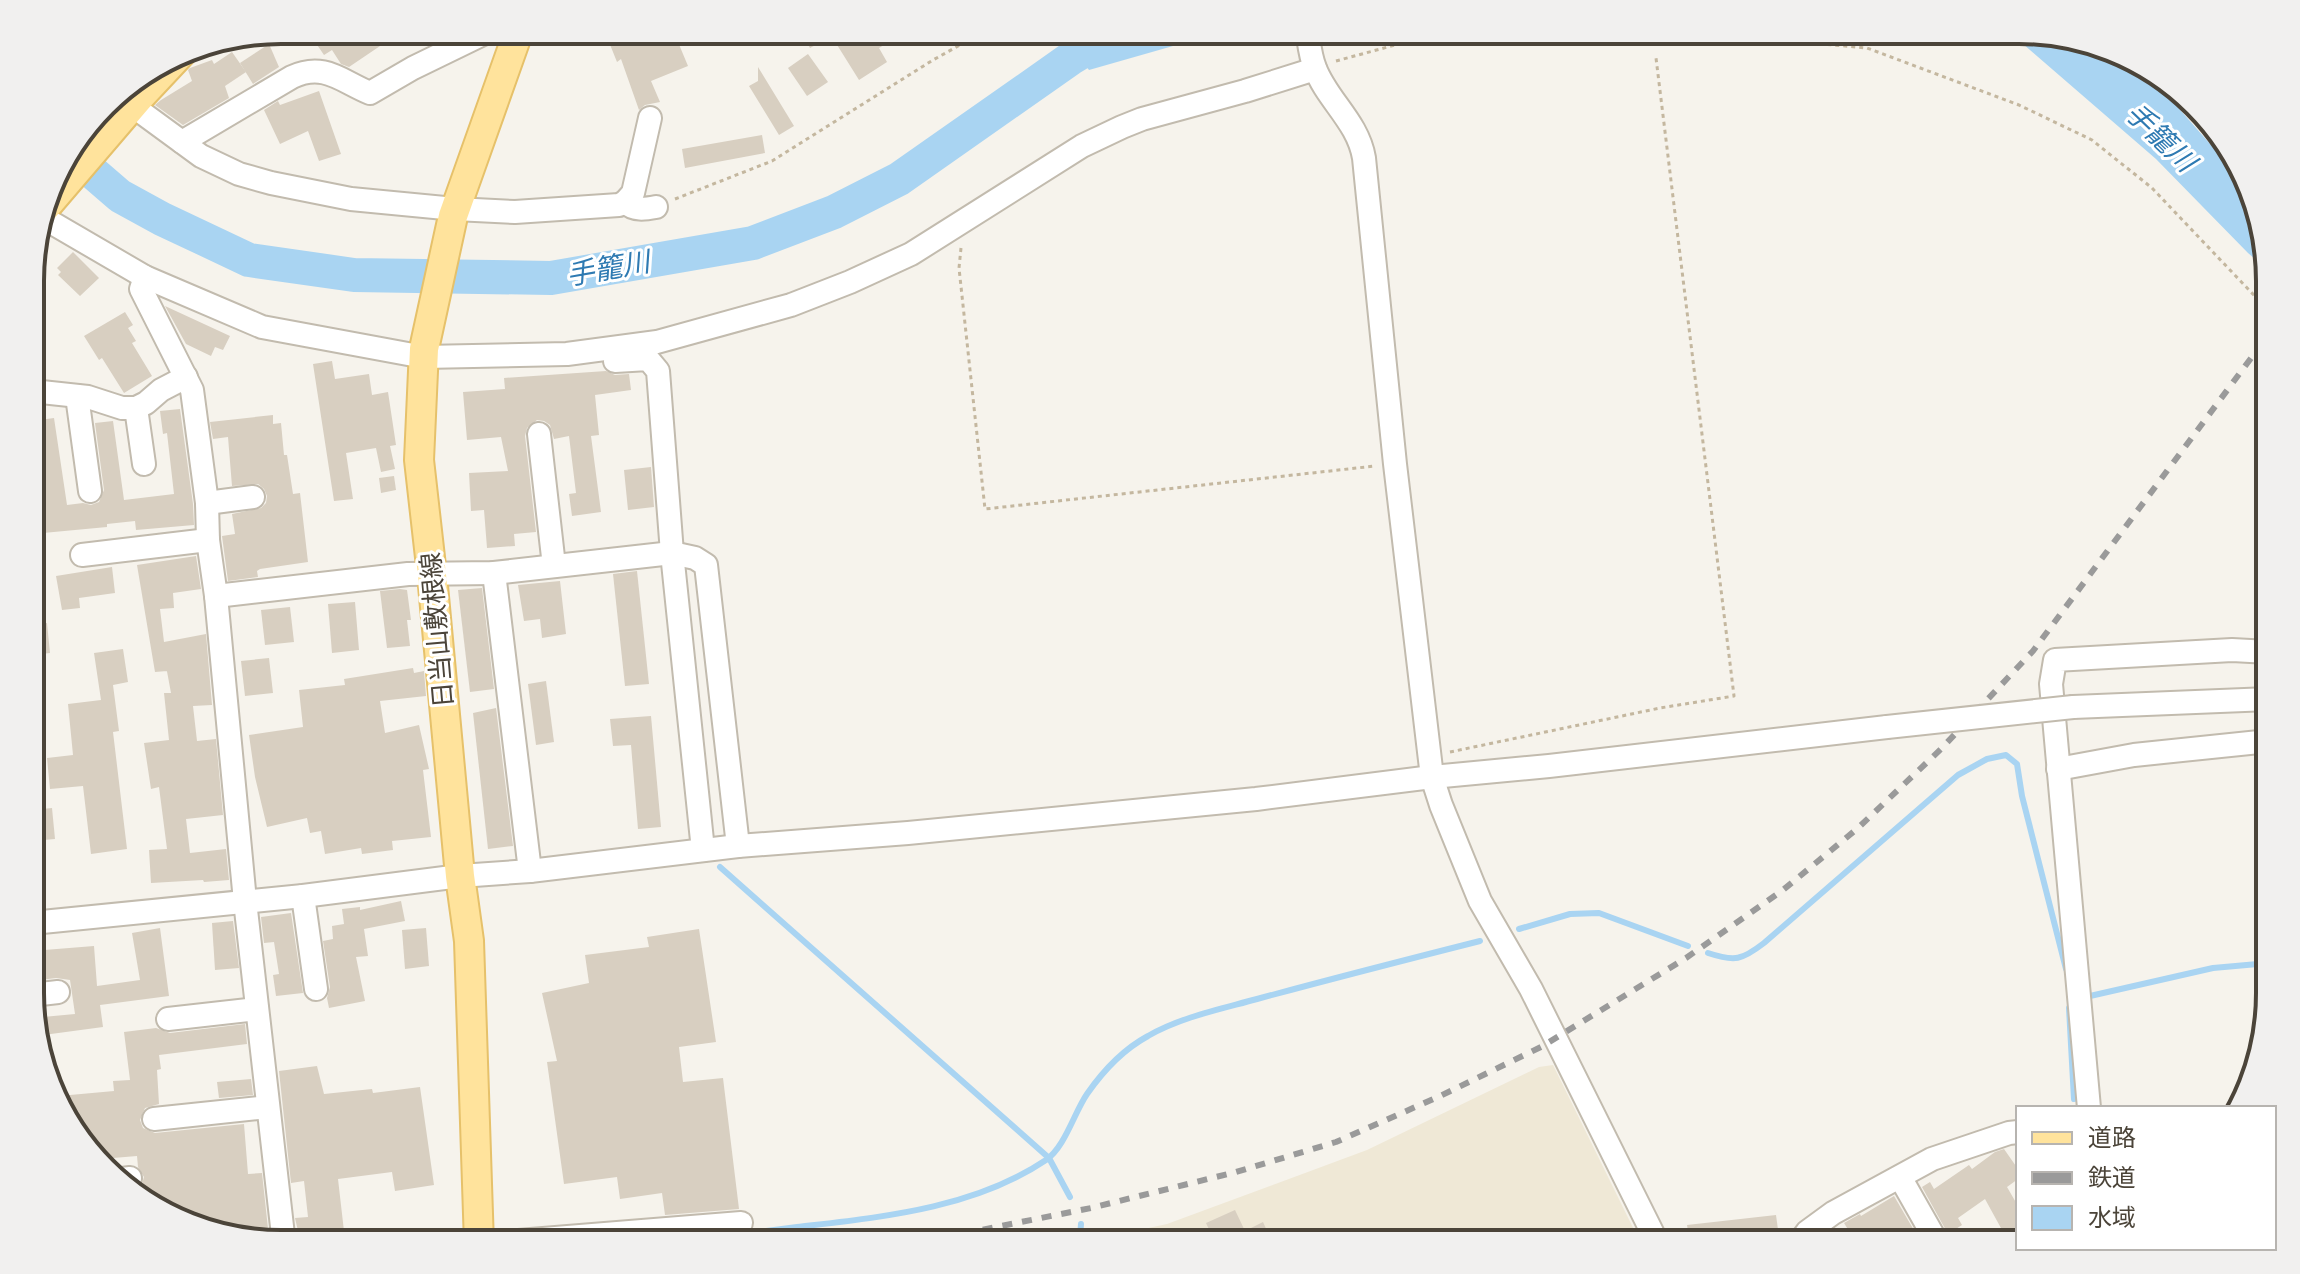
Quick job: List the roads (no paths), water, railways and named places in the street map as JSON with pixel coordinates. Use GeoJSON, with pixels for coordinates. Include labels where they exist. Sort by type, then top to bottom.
{"type":"FeatureCollection","features":[{"type":"Feature","properties":{"kind":"main road","name":"日当山敷根線"},"geometry":{"type":"LineString","coordinates":[[479,1230],[469,941],[419,460],[424,353],[454,212],[513,45]]}},
{"type":"Feature","properties":{"kind":"main road"},"geometry":{"type":"LineString","coordinates":[[66,181],[124,106],[140,91]]}},
{"type":"Feature","properties":{"kind":"street"},"geometry":{"type":"LineString","coordinates":[[1310,44],[1314,64],[1362,144],[1395,464],[1431,766],[1441,805],[1480,901],[1531,989],[1651,1229]]}},
{"type":"Feature","properties":{"kind":"street"},"geometry":{"type":"LineString","coordinates":[[182,142],[306,70],[330,73],[370,93],[461,45]]}},
{"type":"Feature","properties":{"kind":"street"},"geometry":{"type":"LineString","coordinates":[[51,223],[145,277],[262,327],[424,353],[567,354],[657,342],[736,321],[850,282],[911,254],[1082,146],[1122,127],[1245,91],[1314,64]]}},
{"type":"Feature","properties":{"kind":"street"},"geometry":{"type":"LineString","coordinates":[[124,106],[201,156],[271,183],[351,199],[454,212],[515,212],[619,205],[633,193],[650,118]]}},
{"type":"Feature","properties":{"kind":"street"},"geometry":{"type":"LineString","coordinates":[[625,202],[631,207],[656,207]]}},
{"type":"Feature","properties":{"kind":"street"},"geometry":{"type":"LineString","coordinates":[[145,277],[141,289],[192,390],[207,503],[208,540],[245,901],[282,1230]]}},
{"type":"Feature","properties":{"kind":"street"},"geometry":{"type":"LineString","coordinates":[[567,354],[575,364],[648,359],[658,371],[672,553],[703,850]]}},
{"type":"Feature","properties":{"kind":"street"},"geometry":{"type":"LineString","coordinates":[[44,392],[94,398],[122,408],[136,408],[186,377]]}},
{"type":"Feature","properties":{"kind":"street"},"geometry":{"type":"LineString","coordinates":[[77,396],[90,491]]}},
{"type":"Feature","properties":{"kind":"street"},"geometry":{"type":"LineString","coordinates":[[136,408],[144,464]]}},
{"type":"Feature","properties":{"kind":"street"},"geometry":{"type":"LineString","coordinates":[[539,434],[554,566]]}},
{"type":"Feature","properties":{"kind":"street"},"geometry":{"type":"LineString","coordinates":[[207,503],[253,497]]}},
{"type":"Feature","properties":{"kind":"street"},"geometry":{"type":"LineString","coordinates":[[82,555],[208,540]]}},
{"type":"Feature","properties":{"kind":"street"},"geometry":{"type":"LineString","coordinates":[[216,596],[408,574],[494,573],[672,553],[695,558],[706,565],[738,846]]}},
{"type":"Feature","properties":{"kind":"street"},"geometry":{"type":"LineString","coordinates":[[494,573],[530,871]]}},
{"type":"Feature","properties":{"kind":"street"},"geometry":{"type":"LineString","coordinates":[[2089,1106],[2051,684],[2055,660],[2255,651]]}},
{"type":"Feature","properties":{"kind":"street"},"geometry":{"type":"LineString","coordinates":[[44,922],[303,896],[738,846],[908,833],[1256,799],[1431,766],[1549,766],[2073,707],[2255,700]]}},
{"type":"Feature","properties":{"kind":"street"},"geometry":{"type":"LineString","coordinates":[[2058,769],[2134,755],[2255,742]]}},
{"type":"Feature","properties":{"kind":"street"},"geometry":{"type":"LineString","coordinates":[[303,896],[316,989]]}},
{"type":"Feature","properties":{"kind":"street"},"geometry":{"type":"LineString","coordinates":[[44,994],[58,992]]}},
{"type":"Feature","properties":{"kind":"street"},"geometry":{"type":"LineString","coordinates":[[168,1019],[257,1009]]}},
{"type":"Feature","properties":{"kind":"street"},"geometry":{"type":"LineString","coordinates":[[154,1119],[268,1107]]}},
{"type":"Feature","properties":{"kind":"street"},"geometry":{"type":"LineString","coordinates":[[1811,1229],[1833,1213],[1932,1159],[2016,1132]]}},
{"type":"Feature","properties":{"kind":"street"},"geometry":{"type":"LineString","coordinates":[[1900,1177],[1930,1229]]}},
{"type":"Feature","properties":{"kind":"street"},"geometry":{"type":"LineString","coordinates":[[657,1230],[741,1223]]}},
{"type":"Feature","properties":{"kind":"water"},"geometry":{"type":"Polygon","coordinates":[[[1178,44],[1089,70],[1069,45],[1178,44]]]}},
{"type":"Feature","properties":{"kind":"water"},"geometry":{"type":"Polygon","coordinates":[[[2024,44],[2080,52],[2110,62],[2171,100],[2224,163],[2238,190],[2248,220],[2255,259],[2156,159],[2024,44]]]}},
{"type":"Feature","properties":{"kind":"waterway","name":"手籠川"},"geometry":{"type":"LineString","coordinates":[[78,160],[120,196],[249,260],[354,275],[551,278],[753,243],[834,212],[899,179],[1094,45]]}},
{"type":"Feature","properties":{"kind":"waterway"},"geometry":{"type":"LineString","coordinates":[[1708,953],[1738,958],[1756,949],[1958,775],[1987,759],[2006,755],[2017,764],[2022,796],[2066,969]]}},
{"type":"Feature","properties":{"kind":"waterway"},"geometry":{"type":"LineString","coordinates":[[720,867],[1049,1158],[1070,1197]]}},
{"type":"Feature","properties":{"kind":"waterway"},"geometry":{"type":"LineString","coordinates":[[1519,929],[1570,914],[1599,913],[1688,946]]}},
{"type":"Feature","properties":{"kind":"waterway"},"geometry":{"type":"LineString","coordinates":[[772,1230],[894,1214],[988,1190],[1018,1177],[1053,1154],[1100,1077],[1131,1047],[1161,1029],[1215,1010],[1480,941]]}},
{"type":"Feature","properties":{"kind":"waterway"},"geometry":{"type":"LineString","coordinates":[[2090,996],[2213,968],[2255,964]]}},
{"type":"Feature","properties":{"kind":"waterway"},"geometry":{"type":"LineString","coordinates":[[2069,1008],[2074,1099]]}},
{"type":"Feature","properties":{"kind":"waterway"},"geometry":{"type":"LineString","coordinates":[[1081,1224],[1081,1230]]}},
{"type":"Feature","properties":{"kind":"railway"},"geometry":{"type":"LineString","coordinates":[[983,1230],[1091,1208],[1236,1172],[1336,1142],[1541,1047],[1686,958],[1783,890],[1858,828],[1941,749],[2033,651],[2255,353]]}}]}
